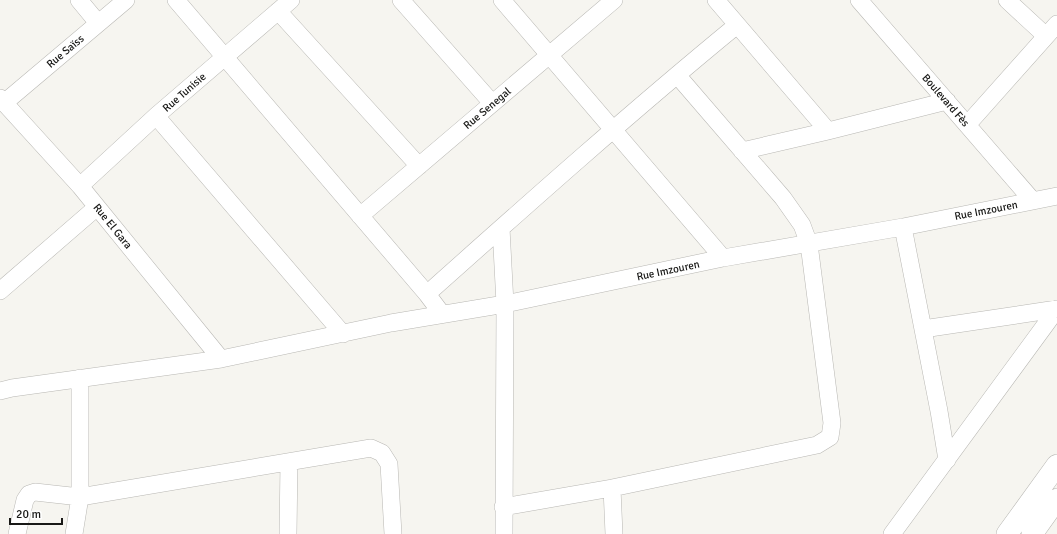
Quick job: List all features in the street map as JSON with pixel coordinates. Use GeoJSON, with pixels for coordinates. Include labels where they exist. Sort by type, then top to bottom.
{"type":"FeatureCollection","features":[{"type":"Feature","properties":{"kind":"street"},"geometry":{"type":"LineString","coordinates":[[79,0],[98,23]]}},
{"type":"Feature","properties":{"kind":"street","name":"Rue Saïss"},"geometry":{"type":"LineString","coordinates":[[2,100],[126,0]]}},
{"type":"Feature","properties":{"kind":"street"},"geometry":{"type":"LineString","coordinates":[[176,0],[427,294],[442,314]]}},
{"type":"Feature","properties":{"kind":"street"},"geometry":{"type":"LineString","coordinates":[[401,0],[492,103]]}},
{"type":"Feature","properties":{"kind":"street"},"geometry":{"type":"LineString","coordinates":[[502,0],[723,258]]}},
{"type":"Feature","properties":{"kind":"street","name":"Rue Senegal"},"geometry":{"type":"LineString","coordinates":[[360,216],[614,0]]}},
{"type":"Feature","properties":{"kind":"street"},"geometry":{"type":"LineString","coordinates":[[716,0],[828,131]]}},
{"type":"Feature","properties":{"kind":"street","name":"Boulevard Fès"},"geometry":{"type":"LineString","coordinates":[[859,0],[1033,201]]}},
{"type":"Feature","properties":{"kind":"street"},"geometry":{"type":"LineString","coordinates":[[967,125],[1051,30],[1007,0]]}},
{"type":"Feature","properties":{"kind":"street"},"geometry":{"type":"LineString","coordinates":[[284,5],[419,166]]}},
{"type":"Feature","properties":{"kind":"street","name":"Rue Tunisie"},"geometry":{"type":"LineString","coordinates":[[80,186],[156,116],[284,5]]}},
{"type":"Feature","properties":{"kind":"street"},"geometry":{"type":"LineString","coordinates":[[427,294],[613,129],[737,25]]}},
{"type":"Feature","properties":{"kind":"street"},"geometry":{"type":"LineString","coordinates":[[503,507],[612,488],[817,445],[830,437],[832,423],[809,244],[802,225],[783,198],[677,75]]}},
{"type":"Feature","properties":{"kind":"street","name":"Rue El Gara"},"geometry":{"type":"LineString","coordinates":[[2,100],[80,186],[221,359]]}},
{"type":"Feature","properties":{"kind":"street"},"geometry":{"type":"LineString","coordinates":[[742,151],[947,101]]}},
{"type":"Feature","properties":{"kind":"street"},"geometry":{"type":"LineString","coordinates":[[156,116],[343,334]]}},
{"type":"Feature","properties":{"kind":"street","name":"Rue Imzouren"},"geometry":{"type":"LineString","coordinates":[[0,391],[80,378],[221,359],[391,323],[505,304],[723,258],[903,227],[1057,196]]}},
{"type":"Feature","properties":{"kind":"street"},"geometry":{"type":"LineString","coordinates":[[0,291],[97,207]]}},
{"type":"Feature","properties":{"kind":"street"},"geometry":{"type":"LineString","coordinates":[[903,227],[939,411],[947,460]]}},
{"type":"Feature","properties":{"kind":"street"},"geometry":{"type":"LineString","coordinates":[[501,228],[505,304],[504,534]]}},
{"type":"Feature","properties":{"kind":"street"},"geometry":{"type":"LineString","coordinates":[[923,329],[1057,309]]}},
{"type":"Feature","properties":{"kind":"street"},"geometry":{"type":"LineString","coordinates":[[892,534],[1057,309]]}},
{"type":"Feature","properties":{"kind":"street"},"geometry":{"type":"LineString","coordinates":[[74,534],[80,497],[80,378]]}},
{"type":"Feature","properties":{"kind":"street"},"geometry":{"type":"LineString","coordinates":[[17,534],[25,500],[29,494],[35,492],[80,497],[371,448],[382,453],[389,464],[393,534]]}},
{"type":"Feature","properties":{"kind":"street"},"geometry":{"type":"LineString","coordinates":[[288,534],[290,462]]}},
{"type":"Feature","properties":{"kind":"street"},"geometry":{"type":"LineString","coordinates":[[1007,534],[1057,466]]}},
{"type":"Feature","properties":{"kind":"street"},"geometry":{"type":"LineString","coordinates":[[612,488],[614,534]]}},
{"type":"Feature","properties":{"kind":"street"},"geometry":{"type":"LineString","coordinates":[[1032,534],[1057,499]]}}]}
